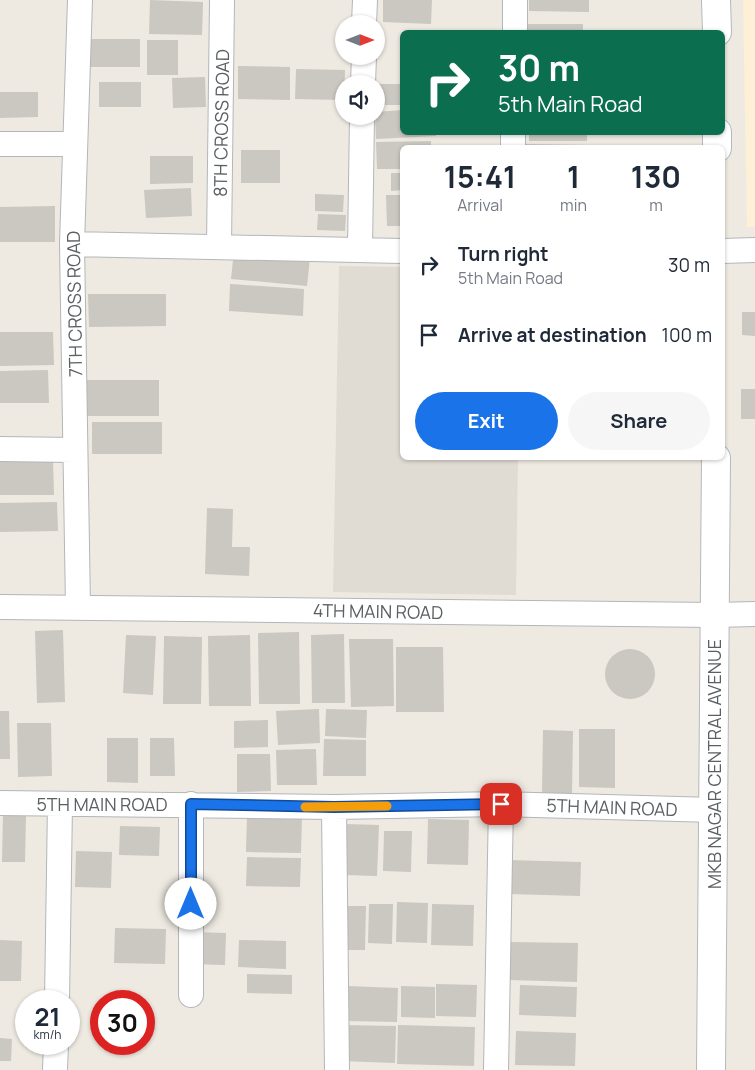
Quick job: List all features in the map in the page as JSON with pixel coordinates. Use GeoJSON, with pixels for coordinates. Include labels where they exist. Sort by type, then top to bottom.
{"type":"FeatureCollection","features":[{"type":"Feature","properties":{"kind":"main road"},"geometry":{"type":"LineString","coordinates":[[716,0],[717,30]]}},
{"type":"Feature","properties":{"kind":"main road","name":"MKB NAGAR CENTRAL AVENUE"},"geometry":{"type":"LineString","coordinates":[[711,1070],[716,460]]}},
{"type":"Feature","properties":{"kind":"street","name":"7TH CROSS ROAD"},"geometry":{"type":"LineString","coordinates":[[78,607],[72,244],[80,0]]}},
{"type":"Feature","properties":{"kind":"street","name":"8TH CROSS ROAD"},"geometry":{"type":"LineString","coordinates":[[220,246],[222,0]]}},
{"type":"Feature","properties":{"kind":"street"},"geometry":{"type":"LineString","coordinates":[[364,15],[365,0]]}},
{"type":"Feature","properties":{"kind":"street"},"geometry":{"type":"LineString","coordinates":[[515,30],[516,0]]}},
{"type":"Feature","properties":{"kind":"street"},"geometry":{"type":"LineString","coordinates":[[360,250],[362,125]]}},
{"type":"Feature","properties":{"kind":"street"},"geometry":{"type":"LineString","coordinates":[[0,144],[75,144]]}},
{"type":"Feature","properties":{"kind":"street"},"geometry":{"type":"LineString","coordinates":[[72,244],[400,251]]}},
{"type":"Feature","properties":{"kind":"street"},"geometry":{"type":"LineString","coordinates":[[725,250],[755,250]]}},
{"type":"Feature","properties":{"kind":"street"},"geometry":{"type":"LineString","coordinates":[[0,450],[75,450]]}},
{"type":"Feature","properties":{"kind":"street","name":"4TH MAIN ROAD"},"geometry":{"type":"LineString","coordinates":[[0,607],[715,616],[755,614]]}},
{"type":"Feature","properties":{"kind":"street","name":"5TH MAIN ROAD"},"geometry":{"type":"LineString","coordinates":[[0,803],[334,807],[501,804],[714,810]]}},
{"type":"Feature","properties":{"kind":"street"},"geometry":{"type":"LineString","coordinates":[[57,990],[60,804]]}},
{"type":"Feature","properties":{"kind":"street"},"geometry":{"type":"LineString","coordinates":[[191,804],[191,995]]}},
{"type":"Feature","properties":{"kind":"street"},"geometry":{"type":"LineString","coordinates":[[496,1070],[501,804]]}},
{"type":"Feature","properties":{"kind":"street"},"geometry":{"type":"LineString","coordinates":[[334,807],[337,1070]]}},
{"type":"Feature","properties":{"kind":"street"},"geometry":{"type":"LineString","coordinates":[[56,1055],[56,1070]]}},
{"type":"Feature","properties":{"kind":"shaded area"},"geometry":{"type":"Polygon","coordinates":[[[743,0],[755,0],[755,227],[747,227],[743,0]]]}},
{"type":"Feature","properties":{"kind":"shaded area"},"geometry":{"type":"Polygon","coordinates":[[[339,266],[400,267],[400,460],[518,460],[516,595],[333,592],[339,266]]]}},
{"type":"Feature","properties":{"kind":"building"},"geometry":{"type":"Polygon","coordinates":[[[150,0],[203,2],[202,35],[149,34],[150,0]]]}},
{"type":"Feature","properties":{"kind":"building"},"geometry":{"type":"Polygon","coordinates":[[[383,0],[432,0],[431,24],[385,22],[385,15],[383,15],[383,0]]]}},
{"type":"Feature","properties":{"kind":"building"},"geometry":{"type":"Polygon","coordinates":[[[529,0],[589,0],[589,12],[529,11],[529,0]]]}},
{"type":"Feature","properties":{"kind":"building"},"geometry":{"type":"Polygon","coordinates":[[[528,24],[583,24],[583,30],[528,30],[528,24]]]}},
{"type":"Feature","properties":{"kind":"building"},"geometry":{"type":"Polygon","coordinates":[[[90,39],[140,39],[140,67],[90,67],[90,39]]]}},
{"type":"Feature","properties":{"kind":"building"},"geometry":{"type":"Polygon","coordinates":[[[147,40],[178,40],[178,75],[147,75],[147,40]]]}},
{"type":"Feature","properties":{"kind":"building"},"geometry":{"type":"Polygon","coordinates":[[[238,66],[290,67],[290,100],[238,99],[238,66]]]}},
{"type":"Feature","properties":{"kind":"building"},"geometry":{"type":"Polygon","coordinates":[[[296,69],[345,70],[345,75],[335,75],[335,100],[295,99],[296,69]]]}},
{"type":"Feature","properties":{"kind":"building"},"geometry":{"type":"Polygon","coordinates":[[[205,77],[206,107],[173,108],[172,78],[205,77]]]}},
{"type":"Feature","properties":{"kind":"building"},"geometry":{"type":"Polygon","coordinates":[[[99,82],[141,82],[141,107],[99,107],[99,82]]]}},
{"type":"Feature","properties":{"kind":"building"},"geometry":{"type":"Polygon","coordinates":[[[385,84],[400,84],[400,105],[385,105],[385,84]]]}},
{"type":"Feature","properties":{"kind":"building"},"geometry":{"type":"Polygon","coordinates":[[[0,92],[38,92],[38,117],[0,118],[0,92]]]}},
{"type":"Feature","properties":{"kind":"building"},"geometry":{"type":"Polygon","coordinates":[[[400,110],[400,135],[436,135],[436,136],[376,139],[375,125],[385,125],[385,111],[400,110]]]}},
{"type":"Feature","properties":{"kind":"building"},"geometry":{"type":"Polygon","coordinates":[[[529,135],[587,135],[587,141],[529,141],[529,135]]]}},
{"type":"Feature","properties":{"kind":"building"},"geometry":{"type":"Polygon","coordinates":[[[431,141],[431,145],[400,145],[400,169],[377,169],[376,142],[431,141]]]}},
{"type":"Feature","properties":{"kind":"building"},"geometry":{"type":"Polygon","coordinates":[[[524,144],[588,145],[524,145],[524,144]]]}},
{"type":"Feature","properties":{"kind":"building"},"geometry":{"type":"Polygon","coordinates":[[[241,150],[280,150],[280,183],[241,183],[241,150]]]}},
{"type":"Feature","properties":{"kind":"building"},"geometry":{"type":"Polygon","coordinates":[[[150,156],[193,156],[193,183],[150,184],[150,156]]]}},
{"type":"Feature","properties":{"kind":"building"},"geometry":{"type":"Polygon","coordinates":[[[391,173],[400,173],[400,190],[391,191],[391,173]]]}},
{"type":"Feature","properties":{"kind":"building"},"geometry":{"type":"Polygon","coordinates":[[[191,188],[192,216],[146,218],[144,190],[191,188]]]}},
{"type":"Feature","properties":{"kind":"building"},"geometry":{"type":"Polygon","coordinates":[[[315,194],[344,195],[343,212],[315,211],[315,194]]]}},
{"type":"Feature","properties":{"kind":"building"},"geometry":{"type":"Polygon","coordinates":[[[386,195],[400,195],[400,226],[387,226],[386,195]]]}},
{"type":"Feature","properties":{"kind":"building"},"geometry":{"type":"Polygon","coordinates":[[[55,206],[55,242],[0,242],[0,207],[55,206]]]}},
{"type":"Feature","properties":{"kind":"building"},"geometry":{"type":"Polygon","coordinates":[[[318,214],[346,215],[345,231],[317,230],[318,214]]]}},
{"type":"Feature","properties":{"kind":"building"},"geometry":{"type":"Polygon","coordinates":[[[234,251],[310,258],[307,286],[231,279],[234,251]]]}},
{"type":"Feature","properties":{"kind":"building"},"geometry":{"type":"Polygon","coordinates":[[[230,284],[304,289],[303,316],[229,311],[230,284]]]}},
{"type":"Feature","properties":{"kind":"building"},"geometry":{"type":"Polygon","coordinates":[[[88,294],[166,294],[166,326],[89,327],[88,294]]]}},
{"type":"Feature","properties":{"kind":"building"},"geometry":{"type":"Polygon","coordinates":[[[742,312],[755,312],[755,336],[742,335],[742,312]]]}},
{"type":"Feature","properties":{"kind":"building"},"geometry":{"type":"Polygon","coordinates":[[[0,332],[53,332],[54,365],[0,366],[0,332]]]}},
{"type":"Feature","properties":{"kind":"building"},"geometry":{"type":"Polygon","coordinates":[[[48,370],[49,403],[0,403],[0,371],[48,370]]]}},
{"type":"Feature","properties":{"kind":"building"},"geometry":{"type":"Polygon","coordinates":[[[86,380],[159,380],[159,416],[86,416],[86,380]]]}},
{"type":"Feature","properties":{"kind":"building"},"geometry":{"type":"Polygon","coordinates":[[[741,389],[755,389],[755,419],[741,419],[741,389]]]}},
{"type":"Feature","properties":{"kind":"building"},"geometry":{"type":"Polygon","coordinates":[[[92,422],[162,422],[162,454],[92,454],[92,422]]]}},
{"type":"Feature","properties":{"kind":"building"},"geometry":{"type":"Polygon","coordinates":[[[53,460],[54,495],[0,495],[0,461],[53,460]]]}},
{"type":"Feature","properties":{"kind":"building"},"geometry":{"type":"Polygon","coordinates":[[[57,502],[58,531],[0,532],[0,503],[57,502]]]}},
{"type":"Feature","properties":{"kind":"building"},"geometry":{"type":"Polygon","coordinates":[[[207,508],[233,509],[232,547],[250,547],[249,576],[205,574],[207,508]]]}},
{"type":"Feature","properties":{"kind":"building"},"geometry":{"type":"Polygon","coordinates":[[[63,630],[65,702],[37,703],[35,631],[63,630]]]}},
{"type":"Feature","properties":{"kind":"building"},"geometry":{"type":"Polygon","coordinates":[[[299,632],[300,704],[259,704],[258,633],[299,632]]]}},
{"type":"Feature","properties":{"kind":"building"},"geometry":{"type":"Polygon","coordinates":[[[344,634],[345,703],[312,703],[311,635],[344,634]]]}},
{"type":"Feature","properties":{"kind":"building"},"geometry":{"type":"Polygon","coordinates":[[[126,635],[156,636],[153,695],[123,693],[126,635]]]}},
{"type":"Feature","properties":{"kind":"building"},"geometry":{"type":"Polygon","coordinates":[[[250,635],[251,706],[209,706],[208,636],[250,635]]]}},
{"type":"Feature","properties":{"kind":"building"},"geometry":{"type":"Polygon","coordinates":[[[164,636],[202,637],[201,704],[163,704],[164,636]]]}},
{"type":"Feature","properties":{"kind":"building"},"geometry":{"type":"Polygon","coordinates":[[[349,639],[393,639],[394,706],[351,707],[349,639]]]}},
{"type":"Feature","properties":{"kind":"building"},"geometry":{"type":"Polygon","coordinates":[[[396,647],[443,647],[444,712],[396,712],[396,647]]]}},
{"type":"Feature","properties":{"kind":"building"},"geometry":{"type":"Polygon","coordinates":[[[625,649],[635,649],[648,656],[655,669],[655,679],[648,692],[635,699],[625,699],[616,695],[609,688],[605,679],[605,669],[609,660],[616,653],[625,649]]]}},
{"type":"Feature","properties":{"kind":"building"},"geometry":{"type":"Polygon","coordinates":[[[319,709],[320,743],[278,745],[276,711],[319,709]]]}},
{"type":"Feature","properties":{"kind":"building"},"geometry":{"type":"Polygon","coordinates":[[[326,709],[367,710],[366,738],[325,736],[326,709]]]}},
{"type":"Feature","properties":{"kind":"building"},"geometry":{"type":"Polygon","coordinates":[[[0,711],[9,711],[10,759],[0,759],[0,711]]]}},
{"type":"Feature","properties":{"kind":"building"},"geometry":{"type":"Polygon","coordinates":[[[268,720],[268,747],[234,748],[234,721],[268,720]]]}},
{"type":"Feature","properties":{"kind":"building"},"geometry":{"type":"Polygon","coordinates":[[[17,723],[51,723],[52,776],[18,777],[17,723]]]}},
{"type":"Feature","properties":{"kind":"building"},"geometry":{"type":"Polygon","coordinates":[[[579,729],[615,729],[615,788],[579,787],[579,729]]]}},
{"type":"Feature","properties":{"kind":"building"},"geometry":{"type":"Polygon","coordinates":[[[543,730],[573,731],[572,794],[542,793],[543,730]]]}},
{"type":"Feature","properties":{"kind":"building"},"geometry":{"type":"Polygon","coordinates":[[[107,738],[138,738],[138,783],[107,782],[107,738]]]}},
{"type":"Feature","properties":{"kind":"building"},"geometry":{"type":"Polygon","coordinates":[[[150,738],[174,738],[175,776],[150,776],[150,738]]]}},
{"type":"Feature","properties":{"kind":"building"},"geometry":{"type":"Polygon","coordinates":[[[324,739],[366,740],[366,776],[323,776],[324,739]]]}},
{"type":"Feature","properties":{"kind":"building"},"geometry":{"type":"Polygon","coordinates":[[[316,749],[317,785],[277,785],[276,750],[316,749]]]}},
{"type":"Feature","properties":{"kind":"building"},"geometry":{"type":"Polygon","coordinates":[[[237,754],[270,754],[271,791],[237,792],[237,754]]]}},
{"type":"Feature","properties":{"kind":"building"},"geometry":{"type":"Polygon","coordinates":[[[3,814],[26,814],[25,862],[2,862],[3,814]]]}},
{"type":"Feature","properties":{"kind":"building"},"geometry":{"type":"Polygon","coordinates":[[[247,816],[302,817],[301,853],[246,852],[247,816]]]}},
{"type":"Feature","properties":{"kind":"building"},"geometry":{"type":"Polygon","coordinates":[[[428,819],[469,820],[468,865],[427,864],[428,819]]]}},
{"type":"Feature","properties":{"kind":"building"},"geometry":{"type":"Polygon","coordinates":[[[345,824],[379,825],[377,876],[344,875],[345,824]]]}},
{"type":"Feature","properties":{"kind":"building"},"geometry":{"type":"Polygon","coordinates":[[[120,826],[160,827],[159,856],[119,855],[120,826]]]}},
{"type":"Feature","properties":{"kind":"building"},"geometry":{"type":"Polygon","coordinates":[[[384,831],[412,831],[411,872],[383,871],[384,831]]]}},
{"type":"Feature","properties":{"kind":"building"},"geometry":{"type":"Polygon","coordinates":[[[76,851],[112,852],[111,888],[75,887],[76,851]]]}},
{"type":"Feature","properties":{"kind":"building"},"geometry":{"type":"Polygon","coordinates":[[[247,857],[301,858],[300,887],[246,886],[247,857]]]}},
{"type":"Feature","properties":{"kind":"building"},"geometry":{"type":"Polygon","coordinates":[[[506,860],[581,862],[580,896],[505,894],[506,860]]]}},
{"type":"Feature","properties":{"kind":"building"},"geometry":{"type":"Polygon","coordinates":[[[397,902],[428,903],[427,943],[396,942],[397,902]]]}},
{"type":"Feature","properties":{"kind":"building"},"geometry":{"type":"Polygon","coordinates":[[[369,904],[393,904],[392,944],[368,943],[369,904]]]}},
{"type":"Feature","properties":{"kind":"building"},"geometry":{"type":"Polygon","coordinates":[[[432,904],[474,905],[473,946],[431,945],[432,904]]]}},
{"type":"Feature","properties":{"kind":"building"},"geometry":{"type":"Polygon","coordinates":[[[347,906],[366,906],[365,950],[346,950],[347,906]]]}},
{"type":"Feature","properties":{"kind":"building"},"geometry":{"type":"Polygon","coordinates":[[[115,928],[166,929],[165,964],[114,963],[115,928]]]}},
{"type":"Feature","properties":{"kind":"building"},"geometry":{"type":"Polygon","coordinates":[[[193,932],[226,933],[225,965],[192,964],[193,932]]]}},
{"type":"Feature","properties":{"kind":"building"},"geometry":{"type":"Polygon","coordinates":[[[0,940],[22,941],[21,981],[0,981],[0,940]]]}},
{"type":"Feature","properties":{"kind":"building"},"geometry":{"type":"Polygon","coordinates":[[[239,940],[286,941],[286,969],[238,967],[239,940]]]}},
{"type":"Feature","properties":{"kind":"building"},"geometry":{"type":"Polygon","coordinates":[[[510,942],[578,943],[577,982],[509,980],[510,942]]]}},
{"type":"Feature","properties":{"kind":"building"},"geometry":{"type":"Polygon","coordinates":[[[247,974],[292,975],[292,994],[247,993],[247,974]]]}},
{"type":"Feature","properties":{"kind":"building"},"geometry":{"type":"Polygon","coordinates":[[[436,984],[477,985],[476,1017],[436,1016],[436,984]]]}},
{"type":"Feature","properties":{"kind":"building"},"geometry":{"type":"Polygon","coordinates":[[[520,985],[577,987],[576,1017],[519,1015],[520,985]]]}},
{"type":"Feature","properties":{"kind":"building"},"geometry":{"type":"Polygon","coordinates":[[[346,986],[398,988],[397,1022],[345,1021],[346,986]]]}},
{"type":"Feature","properties":{"kind":"building"},"geometry":{"type":"Polygon","coordinates":[[[401,986],[435,987],[435,1018],[401,1017],[401,986]]]}},
{"type":"Feature","properties":{"kind":"building"},"geometry":{"type":"Polygon","coordinates":[[[342,1025],[396,1026],[395,1063],[341,1061],[342,1025]]]}},
{"type":"Feature","properties":{"kind":"building"},"geometry":{"type":"Polygon","coordinates":[[[398,1025],[475,1027],[474,1066],[397,1064],[398,1025]]]}},
{"type":"Feature","properties":{"kind":"building"},"geometry":{"type":"Polygon","coordinates":[[[516,1031],[576,1033],[575,1066],[515,1065],[516,1031]]]}},
{"type":"Feature","properties":{"kind":"building"},"geometry":{"type":"Polygon","coordinates":[[[0,1038],[12,1039],[11,1061],[0,1061],[0,1038]]]}},
{"type":"Feature","properties":{"kind":"slow traffic"},"geometry":{"type":"LineString","coordinates":[[305,807],[387,806]]}},
{"type":"Feature","properties":{"kind":"route"},"geometry":{"type":"LineString","coordinates":[[191,904],[191,804],[334,807],[501,804]]}}]}
